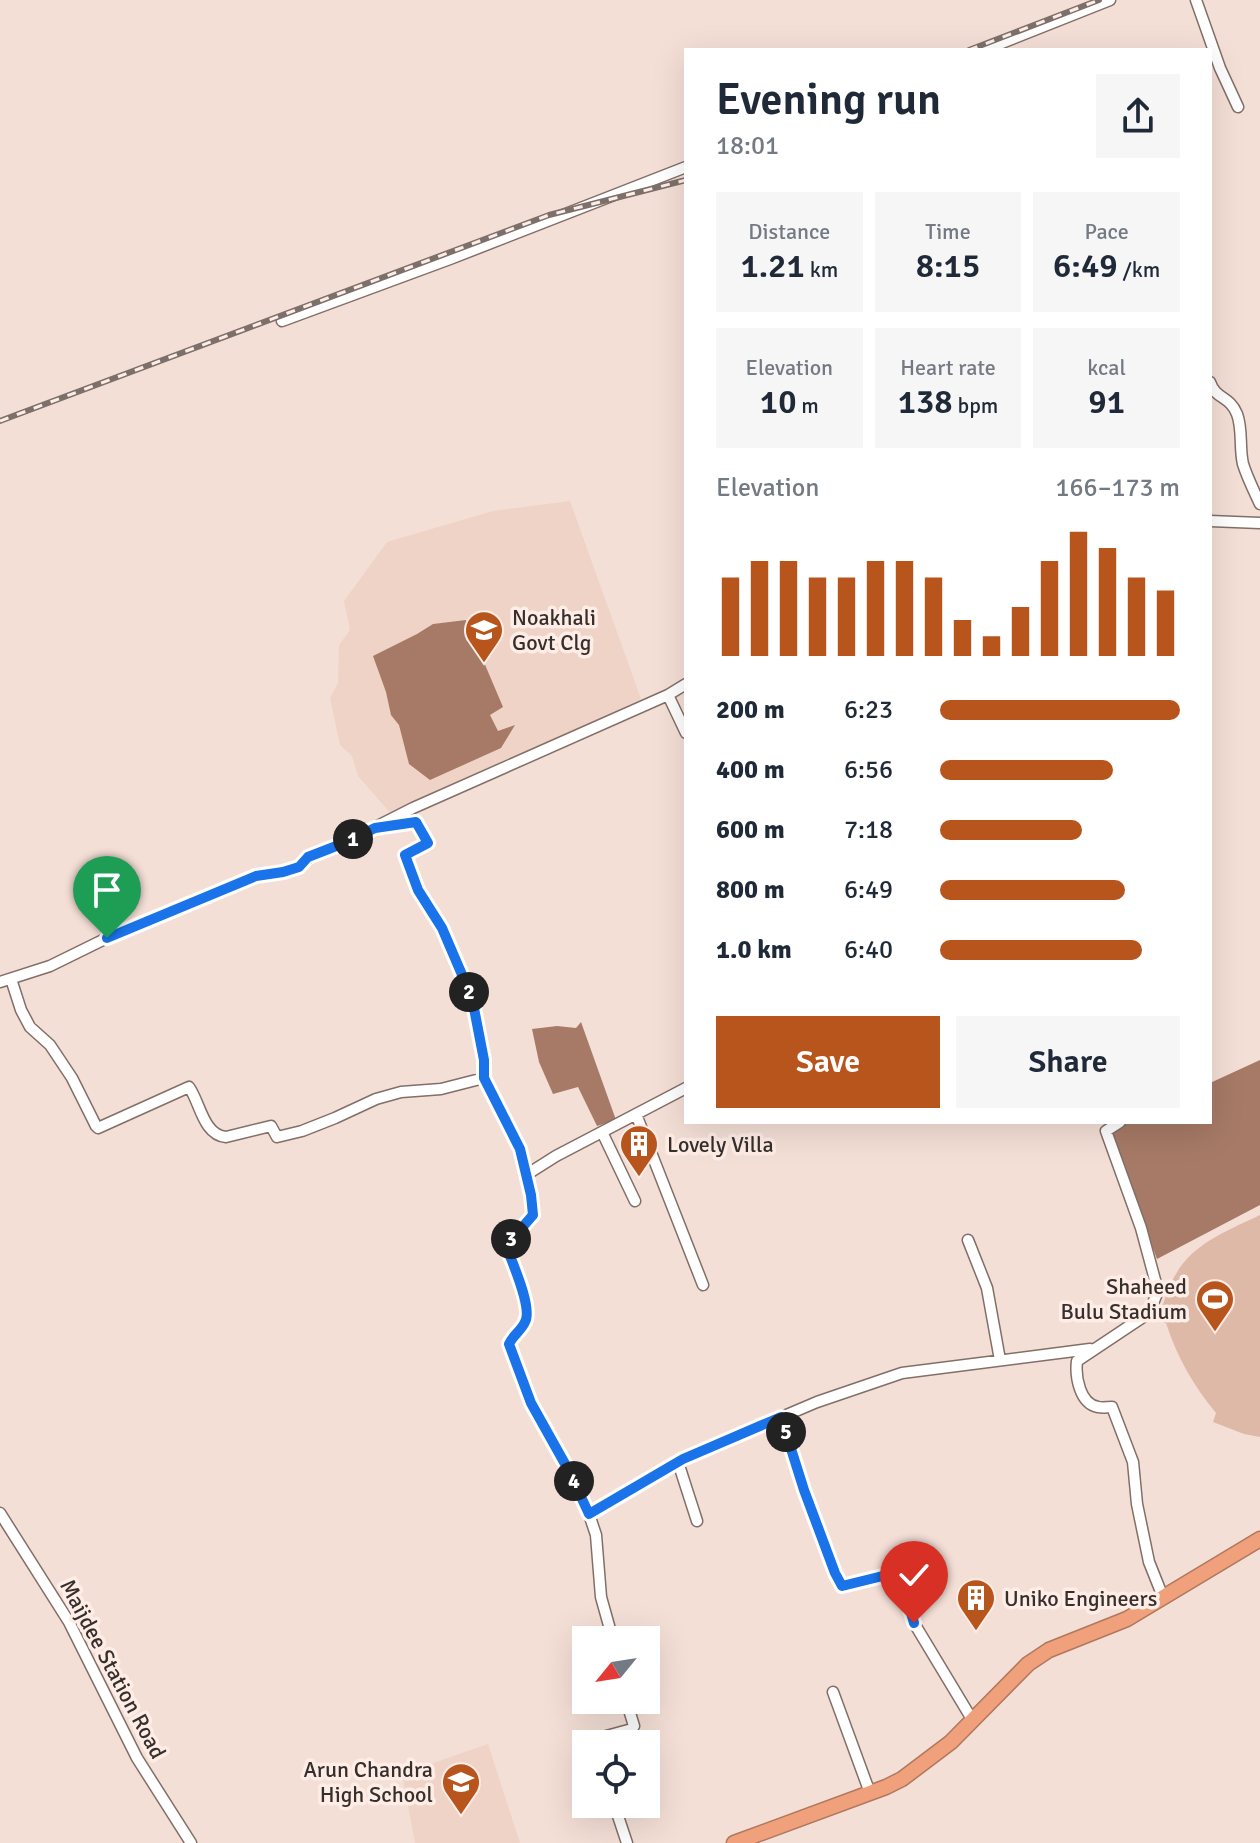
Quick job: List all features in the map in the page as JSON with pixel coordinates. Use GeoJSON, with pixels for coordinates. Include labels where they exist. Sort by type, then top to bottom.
{"type":"FeatureCollection","features":[{"type":"Feature","properties":{"kind":"highway"},"geometry":{"type":"LineString","coordinates":[[734,1843],[902,1779],[951,1742],[1028,1664],[1049,1650],[1127,1619],[1260,1539]]}},
{"type":"Feature","properties":{"kind":"street"},"geometry":{"type":"LineString","coordinates":[[1005,46],[1110,0]]}},
{"type":"Feature","properties":{"kind":"street"},"geometry":{"type":"LineString","coordinates":[[1196,0],[1220,68],[1238,107]]}},
{"type":"Feature","properties":{"kind":"street"},"geometry":{"type":"LineString","coordinates":[[282,321],[684,168]]}},
{"type":"Feature","properties":{"kind":"street"},"geometry":{"type":"LineString","coordinates":[[1212,388],[1216,394],[1228,399],[1237,415],[1243,462],[1260,504]]}},
{"type":"Feature","properties":{"kind":"street"},"geometry":{"type":"LineString","coordinates":[[1212,521],[1260,523]]}},
{"type":"Feature","properties":{"kind":"street"},"geometry":{"type":"LineString","coordinates":[[484,1078],[441,1089],[401,1092],[376,1099],[302,1131],[277,1137],[271,1126],[226,1137],[218,1136],[208,1127],[189,1087],[98,1128],[72,1078],[50,1045],[30,1027],[5,981],[50,966],[107,938],[256,876],[299,867],[308,857],[684,685]]}},
{"type":"Feature","properties":{"kind":"street"},"geometry":{"type":"LineString","coordinates":[[668,695],[684,729]]}},
{"type":"Feature","properties":{"kind":"street"},"geometry":{"type":"LineString","coordinates":[[375,828],[416,822],[428,843],[405,855],[418,890],[442,928],[472,998],[484,1060],[484,1078],[520,1149],[533,1215],[506,1246],[524,1293],[527,1318],[509,1344],[531,1403],[589,1514],[596,1535],[601,1597],[609,1626]]}},
{"type":"Feature","properties":{"kind":"street"},"geometry":{"type":"LineString","coordinates":[[526,1175],[684,1089]]}},
{"type":"Feature","properties":{"kind":"street"},"geometry":{"type":"LineString","coordinates":[[636,1114],[703,1285]]}},
{"type":"Feature","properties":{"kind":"street"},"geometry":{"type":"LineString","coordinates":[[1117,1124],[1106,1131],[1141,1228],[1158,1291],[1149,1313],[1077,1361],[1075,1374],[1087,1402],[1097,1407],[1112,1407],[1133,1462],[1137,1504],[1149,1562],[1163,1597]]}},
{"type":"Feature","properties":{"kind":"street"},"geometry":{"type":"LineString","coordinates":[[602,1132],[635,1201]]}},
{"type":"Feature","properties":{"kind":"street"},"geometry":{"type":"LineString","coordinates":[[968,1240],[987,1288],[1000,1360]]}},
{"type":"Feature","properties":{"kind":"street"},"geometry":{"type":"LineString","coordinates":[[589,1514],[678,1462],[817,1402],[902,1373],[1096,1349]]}},
{"type":"Feature","properties":{"kind":"street"},"geometry":{"type":"LineString","coordinates":[[781,1417],[804,1490],[842,1586],[899,1572],[914,1623],[973,1721]]}},
{"type":"Feature","properties":{"kind":"street"},"geometry":{"type":"LineString","coordinates":[[678,1462],[697,1521]]}},
{"type":"Feature","properties":{"kind":"street","name":"Maijdee Station Road"},"geometry":{"type":"LineString","coordinates":[[0,1513],[69,1622],[137,1758],[188,1842]]}},
{"type":"Feature","properties":{"kind":"street"},"geometry":{"type":"LineString","coordinates":[[833,1692],[870,1793]]}},
{"type":"Feature","properties":{"kind":"street"},"geometry":{"type":"LineString","coordinates":[[619,1818],[627,1843]]}},
{"type":"Feature","properties":{"kind":"shaded area","name":"Noakhali Govt Clg"},"geometry":{"type":"Polygon","coordinates":[[[570,501],[641,699],[393,816],[358,776],[352,756],[340,745],[330,698],[338,683],[339,645],[350,630],[344,601],[387,542],[493,511],[570,501]]]}},
{"type":"Feature","properties":{"kind":"shaded area"},"geometry":{"type":"Polygon","coordinates":[[[466,620],[503,707],[490,715],[498,731],[515,725],[501,748],[430,780],[409,764],[399,725],[391,715],[373,656],[433,624],[466,620]]]}},
{"type":"Feature","properties":{"kind":"shaded area"},"geometry":{"type":"Polygon","coordinates":[[[581,1022],[616,1120],[597,1126],[578,1087],[553,1094],[539,1062],[532,1029],[557,1026],[576,1028],[581,1022]]]}},
{"type":"Feature","properties":{"kind":"shaded area"},"geometry":{"type":"Polygon","coordinates":[[[1260,1060],[1260,1205],[1157,1259],[1109,1131],[1125,1124],[1212,1124],[1212,1082],[1260,1060]]]}},
{"type":"Feature","properties":{"kind":"shaded area","name":"Shaheed Bulu Stadium"},"geometry":{"type":"Polygon","coordinates":[[[1260,1215],[1260,1437],[1213,1422],[1216,1413],[1186,1370],[1166,1323],[1159,1321],[1173,1280],[1193,1253],[1260,1215]]]}},
{"type":"Feature","properties":{"kind":"shaded area","name":"Arun Chandra High School"},"geometry":{"type":"Polygon","coordinates":[[[488,1744],[520,1843],[415,1843],[402,1774],[488,1744]]]}},
{"type":"Feature","properties":{"kind":"railway"},"geometry":{"type":"LineString","coordinates":[[974,48],[1099,0]]}},
{"type":"Feature","properties":{"kind":"railway"},"geometry":{"type":"LineString","coordinates":[[0,421],[549,215],[684,181]]}},
{"type":"Feature","properties":{"kind":"place","name":"Noakhali Govt Clg"},"geometry":{"type":"Point","coordinates":[484,664]}},
{"type":"Feature","properties":{"kind":"place","name":"Lovely Villa"},"geometry":{"type":"Point","coordinates":[639,1178]}},
{"type":"Feature","properties":{"kind":"place","name":"Shaheed Bulu Stadium"},"geometry":{"type":"Point","coordinates":[1215,1333]}},
{"type":"Feature","properties":{"kind":"place","name":"Uniko Engineers"},"geometry":{"type":"Point","coordinates":[976,1632]}},
{"type":"Feature","properties":{"kind":"place","name":"Arun Chandra High School"},"geometry":{"type":"Point","coordinates":[461,1816]}},
{"type":"Feature","properties":{"kind":"route"},"geometry":{"type":"LineString","coordinates":[[107,938],[256,876],[299,867],[308,857],[375,828],[416,822],[428,843],[405,855],[418,890],[442,928],[472,998],[484,1060],[484,1078],[520,1149],[531,1195],[533,1215],[506,1246],[524,1293],[527,1318],[509,1344],[531,1403],[589,1514],[683,1459],[781,1417],[804,1490],[842,1586],[899,1572],[914,1623]]}}]}
